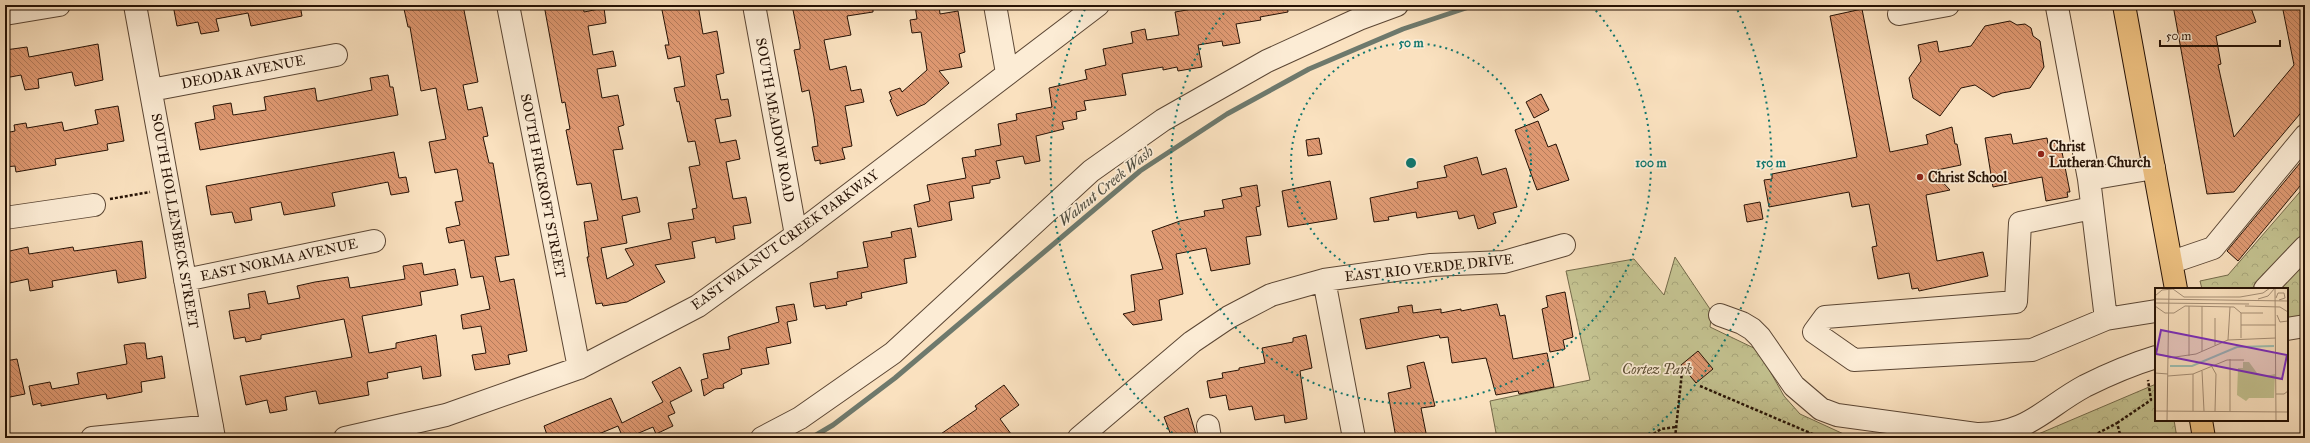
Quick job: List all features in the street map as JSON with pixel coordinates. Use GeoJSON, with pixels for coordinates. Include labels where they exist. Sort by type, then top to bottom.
{"type":"FeatureCollection","features":[{"type":"Feature","properties":{"kind":"main road"},"geometry":{"type":"LineString","coordinates":[[2124,5],[2176,288]]}},
{"type":"Feature","properties":{"kind":"main road"},"geometry":{"type":"LineString","coordinates":[[2201,421],[2204,438]]}},
{"type":"Feature","properties":{"kind":"street"},"geometry":{"type":"LineString","coordinates":[[5,14],[59,5]]}},
{"type":"Feature","properties":{"kind":"street","name":"SOUTH HOLLENBECK STREET"},"geometry":{"type":"LineString","coordinates":[[135,5],[213,432]]}},
{"type":"Feature","properties":{"kind":"street","name":"SOUTH FIRCROFT STREET"},"geometry":{"type":"LineString","coordinates":[[508,5],[579,368]]}},
{"type":"Feature","properties":{"kind":"street","name":"SOUTH MEADOW ROAD"},"geometry":{"type":"LineString","coordinates":[[754,5],[796,235]]}},
{"type":"Feature","properties":{"kind":"street"},"geometry":{"type":"LineString","coordinates":[[995,5],[1007,73]]}},
{"type":"Feature","properties":{"kind":"street","name":"EAST WALNUT CREEK PARKWAY"},"geometry":{"type":"LineString","coordinates":[[345,438],[446,415],[579,368],[698,306],[796,235],[1098,5]]}},
{"type":"Feature","properties":{"kind":"street"},"geometry":{"type":"LineString","coordinates":[[762,438],[800,418],[893,353],[1092,171],[1163,120],[1267,61],[1360,19],[1397,5]]}},
{"type":"Feature","properties":{"kind":"street"},"geometry":{"type":"LineString","coordinates":[[1899,14],[1948,5]]}},
{"type":"Feature","properties":{"kind":"street"},"geometry":{"type":"LineString","coordinates":[[2060,6],[2089,179],[2106,319]]}},
{"type":"Feature","properties":{"kind":"street","name":"DEODAR AVENUE"},"geometry":{"type":"LineString","coordinates":[[151,90],[336,55]]}},
{"type":"Feature","properties":{"kind":"street"},"geometry":{"type":"LineString","coordinates":[[2172,262],[2213,248],[2305,136]]}},
{"type":"Feature","properties":{"kind":"street"},"geometry":{"type":"LineString","coordinates":[[2089,179],[2154,168]]}},
{"type":"Feature","properties":{"kind":"street"},"geometry":{"type":"LineString","coordinates":[[5,218],[94,205]]}},
{"type":"Feature","properties":{"kind":"street"},"geometry":{"type":"LineString","coordinates":[[2092,208],[2020,224],[2016,302],[1825,316],[1814,332],[1854,360],[2032,350],[2106,319],[2155,311]]}},
{"type":"Feature","properties":{"kind":"street","name":"EAST NORMA AVENUE"},"geometry":{"type":"LineString","coordinates":[[185,280],[374,241]]}},
{"type":"Feature","properties":{"kind":"street","name":"EAST RIO VERDE DRIVE"},"geometry":{"type":"LineString","coordinates":[[1079,438],[1192,342],[1229,317],[1271,295],[1324,280],[1431,265],[1504,262],[1564,245]]}},
{"type":"Feature","properties":{"kind":"street"},"geometry":{"type":"LineString","coordinates":[[2266,288],[2305,247]]}},
{"type":"Feature","properties":{"kind":"street"},"geometry":{"type":"LineString","coordinates":[[1324,280],[1354,438]]}},
{"type":"Feature","properties":{"kind":"street"},"geometry":{"type":"LineString","coordinates":[[1720,315],[1742,323],[1760,337],[1794,386],[1821,409],[1837,415],[1976,434],[1994,435],[2012,431],[2044,415],[2086,386],[2155,357]]}},
{"type":"Feature","properties":{"kind":"street"},"geometry":{"type":"LineString","coordinates":[[2288,329],[2305,326]]}},
{"type":"Feature","properties":{"kind":"street"},"geometry":{"type":"LineString","coordinates":[[92,438],[213,432]]}},
{"type":"Feature","properties":{"kind":"path"},"geometry":{"type":"LineString","coordinates":[[94,205],[117,197],[169,190]]}},
{"type":"Feature","properties":{"kind":"path"},"geometry":{"type":"LineString","coordinates":[[1675,438],[1682,372]]}},
{"type":"Feature","properties":{"kind":"path"},"geometry":{"type":"LineString","coordinates":[[2089,438],[2117,423],[2151,400],[2146,380],[2151,379]]}},
{"type":"Feature","properties":{"kind":"path"},"geometry":{"type":"LineString","coordinates":[[1700,386],[1822,438]]}},
{"type":"Feature","properties":{"kind":"path"},"geometry":{"type":"LineString","coordinates":[[2117,423],[2121,438]]}},
{"type":"Feature","properties":{"kind":"path"},"geometry":{"type":"LineString","coordinates":[[1652,438],[1652,435],[1661,429],[1676,427]]}},
{"type":"Feature","properties":{"kind":"path"},"geometry":{"type":"LineString","coordinates":[[1804,438],[1810,433]]}},
{"type":"Feature","properties":{"kind":"green space"},"geometry":{"type":"Polygon","coordinates":[[[2305,186],[2305,335],[2288,339],[2288,288],[2202,288],[2200,281],[2228,275],[2305,186]]]}},
{"type":"Feature","properties":{"kind":"green space","name":"Cortez Park"},"geometry":{"type":"Polygon","coordinates":[[[1675,257],[1712,312],[1710,327],[1758,350],[1784,396],[1800,414],[1848,436],[1867,438],[1497,438],[1490,401],[1590,380],[1566,271],[1634,259],[1664,295],[1675,257]]]}},
{"type":"Feature","properties":{"kind":"green space"},"geometry":{"type":"Polygon","coordinates":[[[2155,384],[2155,421],[2174,421],[2177,438],[2029,438],[2155,384]]]}},
{"type":"Feature","properties":{"kind":"building"},"geometry":{"type":"Polygon","coordinates":[[[173,5],[300,5],[302,16],[251,26],[248,13],[216,19],[219,31],[201,34],[198,22],[177,26],[173,5]]]}},
{"type":"Feature","properties":{"kind":"building"},"geometry":{"type":"Polygon","coordinates":[[[423,5],[463,5],[478,82],[463,85],[468,110],[482,107],[488,136],[483,137],[489,163],[493,163],[509,255],[495,257],[500,282],[514,279],[527,351],[508,355],[510,364],[475,370],[472,355],[486,353],[481,326],[463,329],[461,315],[490,309],[483,276],[471,278],[464,240],[449,243],[446,228],[460,225],[455,202],[463,201],[457,169],[435,173],[429,142],[446,139],[436,88],[421,91],[410,27],[408,27],[404,9],[423,5]]]}},
{"type":"Feature","properties":{"kind":"building"},"geometry":{"type":"Polygon","coordinates":[[[544,5],[583,5],[584,12],[604,8],[606,23],[588,26],[593,55],[613,51],[616,66],[597,69],[602,98],[618,95],[624,125],[618,127],[623,149],[613,150],[622,200],[637,197],[640,212],[622,216],[627,243],[601,248],[607,279],[634,265],[625,249],[671,239],[668,223],[694,219],[692,209],[697,208],[689,167],[700,165],[695,141],[688,142],[679,101],[677,102],[674,88],[685,86],[680,56],[668,59],[665,45],[669,45],[661,5],[698,5],[703,34],[717,31],[724,73],[716,75],[721,100],[728,99],[731,116],[715,119],[720,143],[736,140],[740,159],[726,162],[733,199],[746,197],[751,223],[733,226],[735,239],[716,243],[715,237],[692,242],[695,258],[655,265],[665,282],[627,302],[603,306],[602,303],[596,304],[587,257],[589,257],[584,222],[598,220],[591,183],[577,185],[566,130],[570,129],[565,102],[562,103],[544,5]]]}},
{"type":"Feature","properties":{"kind":"building"},"geometry":{"type":"Polygon","coordinates":[[[792,5],[873,5],[873,12],[847,16],[851,35],[824,40],[830,70],[846,66],[851,91],[861,89],[864,102],[845,106],[852,146],[842,148],[845,159],[820,164],[820,160],[815,161],[812,147],[818,146],[814,117],[809,90],[802,92],[794,50],[800,49],[800,45],[792,5]]]}},
{"type":"Feature","properties":{"kind":"building"},"geometry":{"type":"Polygon","coordinates":[[[915,5],[939,5],[940,14],[958,11],[965,52],[959,54],[962,67],[939,71],[949,83],[925,104],[897,116],[890,100],[892,99],[889,92],[900,88],[902,92],[927,70],[921,32],[912,33],[910,20],[917,19],[915,5]]]}},
{"type":"Feature","properties":{"kind":"building"},"geometry":{"type":"Polygon","coordinates":[[[1216,5],[1287,5],[1288,12],[1260,17],[1261,20],[1236,24],[1240,43],[1223,46],[1222,41],[1198,45],[1202,67],[1178,71],[1177,67],[1163,70],[1163,67],[1122,74],[1126,95],[1084,101],[1086,110],[1076,112],[1077,119],[1062,122],[1064,129],[1036,136],[1040,161],[1025,164],[1023,156],[996,161],[1000,178],[990,180],[990,183],[972,186],[974,198],[949,202],[952,220],[918,227],[914,205],[930,201],[927,185],[966,178],[962,158],[976,156],[975,150],[1001,145],[998,124],[1017,120],[1016,114],[1052,107],[1049,88],[1087,79],[1085,70],[1106,65],[1103,49],[1133,43],[1131,32],[1145,29],[1147,40],[1179,35],[1175,12],[1216,5]]]}},
{"type":"Feature","properties":{"kind":"building"},"geometry":{"type":"Polygon","coordinates":[[[2173,5],[2250,5],[2256,22],[2216,36],[2221,64],[2218,65],[2234,137],[2294,65],[2282,5],[2305,5],[2305,108],[2234,192],[2207,194],[2173,5]]]}},
{"type":"Feature","properties":{"kind":"building"},"geometry":{"type":"Polygon","coordinates":[[[1862,9],[1890,152],[1928,144],[1926,135],[1952,127],[1961,165],[1932,171],[1950,190],[1926,195],[1937,261],[1983,252],[1988,276],[1919,291],[1918,288],[1912,289],[1909,273],[1878,279],[1872,247],[1877,246],[1869,204],[1852,207],[1849,192],[1769,207],[1764,180],[1772,179],[1772,174],[1857,157],[1830,16],[1862,9]]]}},
{"type":"Feature","properties":{"kind":"building"},"geometry":{"type":"Polygon","coordinates":[[[2010,21],[2017,25],[2025,24],[2031,28],[2033,36],[2040,41],[2044,67],[2030,88],[2002,93],[1993,97],[1975,85],[1961,88],[1940,116],[1913,98],[1909,78],[1921,61],[1918,45],[1937,41],[1939,52],[1971,46],[1985,26],[2010,21]]]}},
{"type":"Feature","properties":{"kind":"building"},"geometry":{"type":"Polygon","coordinates":[[[98,44],[103,80],[75,86],[72,72],[38,79],[39,88],[25,90],[21,75],[5,78],[5,50],[27,47],[29,57],[98,44]]]}},
{"type":"Feature","properties":{"kind":"building"},"geometry":{"type":"Polygon","coordinates":[[[388,75],[390,87],[393,87],[398,115],[200,150],[195,123],[215,119],[213,106],[231,103],[233,115],[266,110],[264,97],[315,88],[317,101],[319,101],[372,90],[370,78],[388,75]]]}},
{"type":"Feature","properties":{"kind":"building"},"geometry":{"type":"Polygon","coordinates":[[[1541,94],[1549,110],[1534,118],[1526,102],[1541,94]]]}},
{"type":"Feature","properties":{"kind":"building"},"geometry":{"type":"Polygon","coordinates":[[[118,106],[124,141],[107,144],[108,150],[55,159],[56,165],[16,172],[15,166],[5,167],[5,133],[15,131],[14,125],[26,123],[27,128],[62,122],[64,131],[98,124],[95,110],[118,106]]]}},
{"type":"Feature","properties":{"kind":"building"},"geometry":{"type":"Polygon","coordinates":[[[1538,121],[1548,147],[1556,144],[1569,180],[1537,190],[1515,130],[1538,121]]]}},
{"type":"Feature","properties":{"kind":"building"},"geometry":{"type":"Polygon","coordinates":[[[2011,134],[2013,144],[2047,138],[2048,144],[2060,142],[2070,192],[2067,192],[2068,197],[2046,201],[2042,177],[1993,187],[1985,138],[2011,134]]]}},
{"type":"Feature","properties":{"kind":"building"},"geometry":{"type":"Polygon","coordinates":[[[1319,138],[1322,154],[1308,156],[1306,140],[1319,138]]]}},
{"type":"Feature","properties":{"kind":"building"},"geometry":{"type":"Polygon","coordinates":[[[394,152],[399,178],[406,177],[409,192],[391,195],[388,182],[332,193],[335,206],[284,215],[281,202],[250,208],[252,220],[235,223],[232,212],[211,215],[206,186],[394,152]]]}},
{"type":"Feature","properties":{"kind":"building"},"geometry":{"type":"Polygon","coordinates":[[[1477,157],[1482,175],[1506,168],[1517,207],[1493,213],[1496,223],[1478,229],[1474,215],[1459,219],[1457,211],[1417,218],[1416,212],[1388,217],[1389,220],[1374,222],[1370,198],[1418,188],[1417,182],[1447,177],[1444,166],[1477,157]]]}},
{"type":"Feature","properties":{"kind":"building"},"geometry":{"type":"Polygon","coordinates":[[[2305,157],[2305,180],[2238,261],[2227,251],[2305,157]]]}},
{"type":"Feature","properties":{"kind":"building"},"geometry":{"type":"Polygon","coordinates":[[[1330,181],[1337,219],[1288,227],[1282,191],[1330,181]]]}},
{"type":"Feature","properties":{"kind":"building"},"geometry":{"type":"Polygon","coordinates":[[[1257,185],[1260,206],[1256,207],[1261,235],[1246,237],[1250,264],[1211,271],[1206,248],[1176,254],[1183,294],[1159,300],[1162,320],[1133,325],[1123,314],[1135,311],[1131,275],[1163,269],[1152,231],[1180,221],[1205,216],[1204,211],[1224,208],[1222,200],[1242,196],[1240,188],[1257,185]]]}},
{"type":"Feature","properties":{"kind":"building"},"geometry":{"type":"Polygon","coordinates":[[[1760,202],[1763,219],[1747,222],[1744,205],[1760,202]]]}},
{"type":"Feature","properties":{"kind":"building"},"geometry":{"type":"Polygon","coordinates":[[[911,228],[916,257],[904,259],[907,283],[861,293],[862,298],[846,302],[847,305],[826,309],[825,305],[814,307],[810,283],[838,278],[837,272],[868,267],[863,242],[892,237],[891,232],[911,228]]]}},
{"type":"Feature","properties":{"kind":"building"},"geometry":{"type":"Polygon","coordinates":[[[142,241],[146,278],[118,283],[116,270],[52,281],[53,287],[30,291],[28,279],[5,284],[5,252],[28,247],[29,254],[73,247],[74,251],[142,241]]]}},
{"type":"Feature","properties":{"kind":"building"},"geometry":{"type":"Polygon","coordinates":[[[422,263],[424,275],[455,269],[458,285],[420,292],[422,305],[362,316],[369,353],[396,348],[396,343],[436,335],[441,376],[423,379],[421,366],[387,373],[388,378],[367,382],[369,395],[319,404],[315,391],[285,397],[287,410],[270,413],[267,400],[246,405],[240,376],[352,357],[344,319],[261,335],[261,339],[246,342],[245,337],[234,339],[229,311],[250,308],[248,294],[265,291],[268,304],[300,298],[297,286],[315,282],[348,277],[350,288],[405,279],[403,266],[422,263]]]}},
{"type":"Feature","properties":{"kind":"building"},"geometry":{"type":"Polygon","coordinates":[[[1565,292],[1573,337],[1563,340],[1565,349],[1550,352],[1542,309],[1548,307],[1546,296],[1565,292]]]}},
{"type":"Feature","properties":{"kind":"building"},"geometry":{"type":"Polygon","coordinates":[[[794,304],[797,320],[787,322],[791,343],[766,348],[769,364],[741,369],[742,374],[723,384],[724,388],[715,389],[704,396],[701,380],[708,378],[703,354],[730,349],[728,337],[779,322],[776,307],[794,304]]]}},
{"type":"Feature","properties":{"kind":"building"},"geometry":{"type":"Polygon","coordinates":[[[1497,304],[1500,316],[1505,315],[1513,359],[1547,353],[1554,387],[1519,394],[1518,391],[1496,395],[1486,358],[1452,363],[1448,337],[1440,338],[1439,335],[1366,349],[1360,319],[1399,312],[1398,307],[1412,305],[1413,313],[1441,309],[1441,313],[1497,304]]]}},
{"type":"Feature","properties":{"kind":"building"},"geometry":{"type":"Polygon","coordinates":[[[1306,335],[1312,368],[1300,371],[1307,419],[1285,423],[1284,415],[1255,420],[1252,406],[1229,410],[1226,395],[1210,398],[1207,381],[1223,378],[1222,373],[1265,363],[1262,348],[1293,342],[1293,338],[1306,335]]]}},
{"type":"Feature","properties":{"kind":"building"},"geometry":{"type":"Polygon","coordinates":[[[145,343],[147,359],[162,356],[165,378],[141,382],[142,392],[107,399],[106,394],[41,406],[41,403],[33,405],[29,386],[50,382],[52,389],[79,384],[77,373],[127,364],[124,345],[145,343]]]}},
{"type":"Feature","properties":{"kind":"building"},"geometry":{"type":"Polygon","coordinates":[[[1698,351],[1713,369],[1696,383],[1681,365],[1698,351]]]}},
{"type":"Feature","properties":{"kind":"building"},"geometry":{"type":"Polygon","coordinates":[[[17,359],[25,394],[5,398],[5,361],[17,359]]]}},
{"type":"Feature","properties":{"kind":"building"},"geometry":{"type":"Polygon","coordinates":[[[1424,362],[1435,406],[1421,408],[1427,438],[1396,438],[1388,393],[1411,388],[1407,366],[1424,362]]]}},
{"type":"Feature","properties":{"kind":"building"},"geometry":{"type":"Polygon","coordinates":[[[680,367],[692,391],[670,402],[675,413],[668,416],[673,426],[656,434],[653,427],[627,438],[623,438],[618,426],[589,438],[548,438],[544,426],[611,398],[622,423],[663,402],[652,382],[680,367]]]}},
{"type":"Feature","properties":{"kind":"building"},"geometry":{"type":"Polygon","coordinates":[[[1004,385],[1019,405],[1000,419],[1014,438],[935,438],[977,409],[975,406],[1004,385]]]}},
{"type":"Feature","properties":{"kind":"building"},"geometry":{"type":"Polygon","coordinates":[[[1188,408],[1197,438],[1172,438],[1164,417],[1188,408]]]}},
{"type":"Feature","properties":{"kind":"waterway","name":"Walnut Creek Wash"},"geometry":{"type":"LineString","coordinates":[[811,438],[833,425],[895,378],[1140,171],[1227,114],[1309,69],[1403,29],[1475,5]]}},
{"type":"Feature","properties":{"kind":"place","name":"Christ Lutheran Church"},"geometry":{"type":"Point","coordinates":[2041,154]}},
{"type":"Feature","properties":{"kind":"place","name":"Christ School"},"geometry":{"type":"Point","coordinates":[1920,177]}}]}
